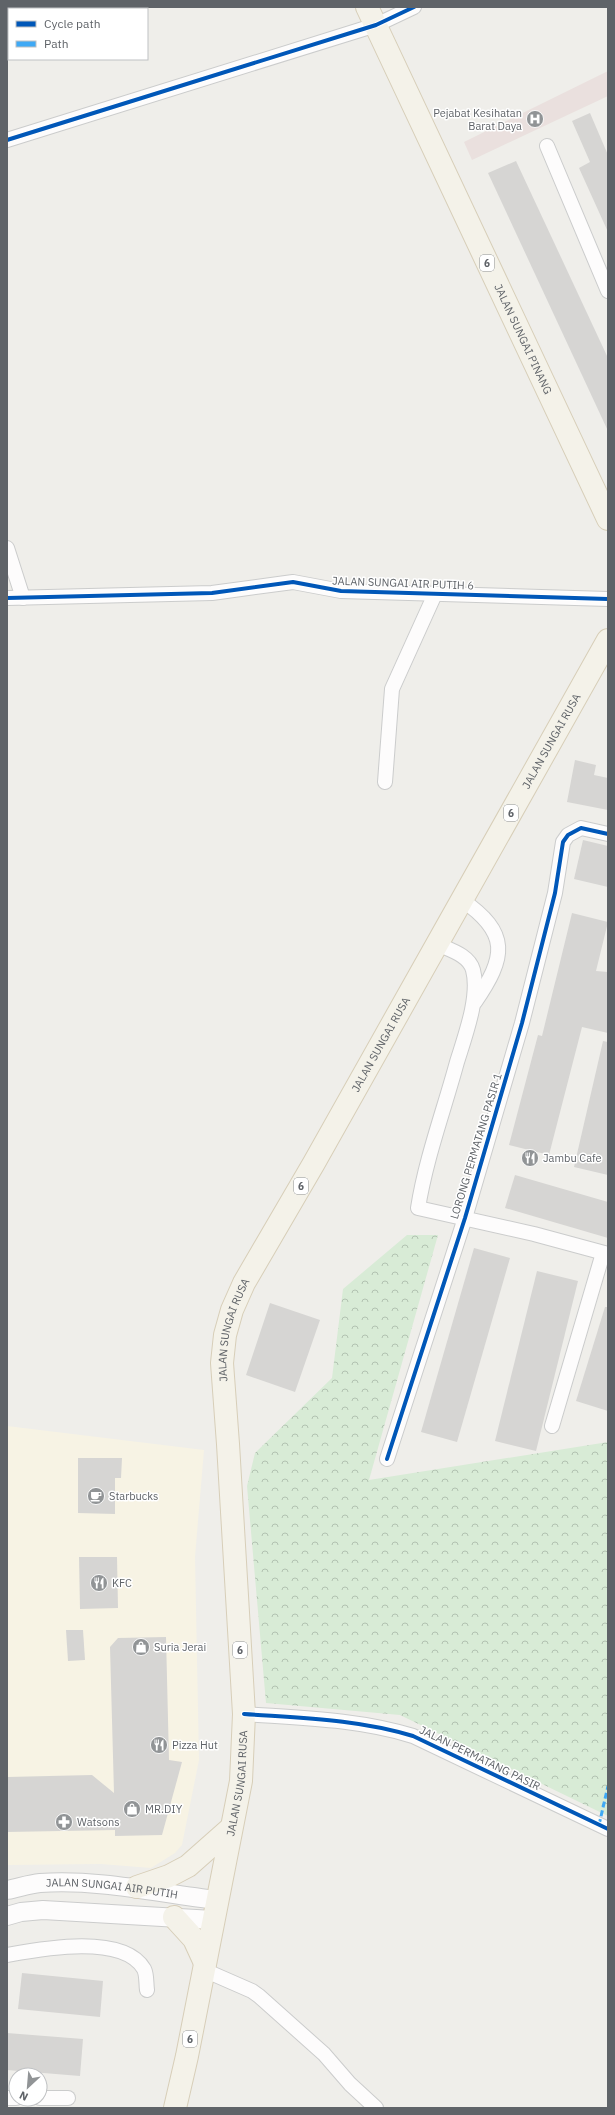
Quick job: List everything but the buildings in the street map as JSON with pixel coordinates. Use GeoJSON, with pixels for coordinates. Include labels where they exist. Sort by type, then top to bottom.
{"type":"FeatureCollection","features":[{"type":"Feature","properties":{"kind":"main road","name":"JALAN SUNGAI PINANG"},"geometry":{"type":"LineString","coordinates":[[371,16],[608,519]]}},
{"type":"Feature","properties":{"kind":"main road","name":"JALAN SUNGAI RUSA"},"geometry":{"type":"LineString","coordinates":[[175,2108],[240,1781],[244,1714],[222,1363],[225,1335],[232,1310],[244,1283],[608,640]]}},
{"type":"Feature","properties":{"kind":"main road"},"geometry":{"type":"LineString","coordinates":[[584,681],[608,668]]}},
{"type":"Feature","properties":{"kind":"main road"},"geometry":{"type":"LineString","coordinates":[[137,1887],[169,1876],[188,1866],[231,1828]]}},
{"type":"Feature","properties":{"kind":"main road"},"geometry":{"type":"LineString","coordinates":[[174,1917],[194,1939],[204,1966]]}},
{"type":"Feature","properties":{"kind":"street"},"geometry":{"type":"LineString","coordinates":[[7,140],[371,16],[414,7]]}},
{"type":"Feature","properties":{"kind":"street"},"geometry":{"type":"LineString","coordinates":[[547,146],[608,291]]}},
{"type":"Feature","properties":{"kind":"street"},"geometry":{"type":"LineString","coordinates":[[7,548],[23,598]]}},
{"type":"Feature","properties":{"kind":"street","name":"JALAN SUNGAI AIR PUTIH 6"},"geometry":{"type":"LineString","coordinates":[[7,598],[212,593],[293,582],[341,591],[566,596],[608,599]]}},
{"type":"Feature","properties":{"kind":"street"},"geometry":{"type":"LineString","coordinates":[[385,782],[392,689],[435,594]]}},
{"type":"Feature","properties":{"kind":"street","name":"LORONG PERMATANG PASIR 1"},"geometry":{"type":"LineString","coordinates":[[387,1460],[465,1218],[522,1023],[555,893],[563,842],[568,835],[581,828],[608,834]]}},
{"type":"Feature","properties":{"kind":"street"},"geometry":{"type":"LineString","coordinates":[[462,900],[479,912],[492,925],[497,939],[499,955],[486,986],[474,1002]]}},
{"type":"Feature","properties":{"kind":"street"},"geometry":{"type":"LineString","coordinates":[[437,944],[458,953],[469,962],[473,970],[474,1002],[428,1161],[418,1208],[465,1218],[606,1253],[552,1426]]}},
{"type":"Feature","properties":{"kind":"street","name":"JALAN PERMATANG PASIR"},"geometry":{"type":"LineString","coordinates":[[244,1714],[364,1724],[386,1728],[413,1736],[608,1829]]}},
{"type":"Feature","properties":{"kind":"street","name":"JALAN SUNGAI AIR PUTIH"},"geometry":{"type":"LineString","coordinates":[[7,1890],[39,1883],[82,1883],[137,1887],[215,1910]]}},
{"type":"Feature","properties":{"kind":"street","name":"JALAN SUNGAI AIR PUTIH"},"geometry":{"type":"LineString","coordinates":[[7,1916],[22,1912],[43,1910],[174,1917],[215,1910]]}},
{"type":"Feature","properties":{"kind":"street"},"geometry":{"type":"LineString","coordinates":[[7,1955],[48,1948],[71,1946],[109,1949],[127,1955],[138,1962],[144,1969],[147,1990]]}},
{"type":"Feature","properties":{"kind":"street"},"geometry":{"type":"LineString","coordinates":[[204,1966],[259,1996],[324,2054],[350,2084],[376,2108]]}},
{"type":"Feature","properties":{"kind":"street"},"geometry":{"type":"LineString","coordinates":[[48,2098],[68,2098]]}},
{"type":"Feature","properties":{"kind":"shaded area","name":"Pejabat Kesihatan Barat Daya"},"geometry":{"type":"Polygon","coordinates":[[[608,71],[608,96],[472,160],[464,142],[608,71]]]}},
{"type":"Feature","properties":{"kind":"shaded area"},"geometry":{"type":"Polygon","coordinates":[[[7,1426],[204,1450],[195,1557],[199,1760],[182,1845],[175,1853],[151,1868],[101,1864],[7,1865],[7,1426]]]}},
{"type":"Feature","properties":{"kind":"green space"},"geometry":{"type":"Polygon","coordinates":[[[407,1235],[438,1235],[369,1480],[608,1442],[608,1816],[400,1715],[266,1703],[247,1486],[255,1453],[332,1378],[343,1289],[407,1235]]]}},
{"type":"Feature","properties":{"kind":"marked path"},"geometry":{"type":"LineString","coordinates":[[599,1825],[608,1786]]}},
{"type":"Feature","properties":{"kind":"cycle path"},"geometry":{"type":"LineString","coordinates":[[7,140],[376,25],[414,7]]}},
{"type":"Feature","properties":{"kind":"cycle path"},"geometry":{"type":"LineString","coordinates":[[7,598],[212,593],[293,582],[341,591],[608,599]]}},
{"type":"Feature","properties":{"kind":"cycle path"},"geometry":{"type":"LineString","coordinates":[[387,1459],[465,1218],[522,1023],[555,893],[563,842],[568,835],[581,828],[608,834]]}},
{"type":"Feature","properties":{"kind":"cycle path"},"geometry":{"type":"LineString","coordinates":[[244,1714],[329,1720],[371,1726],[413,1736],[608,1829]]}},
{"type":"Feature","properties":{"kind":"place","name":"Pejabat Kesihatan Barat Daya"},"geometry":{"type":"Point","coordinates":[535,119]}},
{"type":"Feature","properties":{"kind":"place","name":"Jambu Cafe"},"geometry":{"type":"Point","coordinates":[530,1158]}},
{"type":"Feature","properties":{"kind":"place","name":"Starbucks"},"geometry":{"type":"Point","coordinates":[96,1496]}},
{"type":"Feature","properties":{"kind":"place","name":"KFC"},"geometry":{"type":"Point","coordinates":[99,1583]}},
{"type":"Feature","properties":{"kind":"place","name":"Suria Jerai"},"geometry":{"type":"Point","coordinates":[141,1647]}},
{"type":"Feature","properties":{"kind":"place","name":"Pizza Hut"},"geometry":{"type":"Point","coordinates":[159,1745]}},
{"type":"Feature","properties":{"kind":"place","name":"MR.DIY"},"geometry":{"type":"Point","coordinates":[132,1809]}},
{"type":"Feature","properties":{"kind":"place","name":"Watsons"},"geometry":{"type":"Point","coordinates":[64,1822]}}]}
